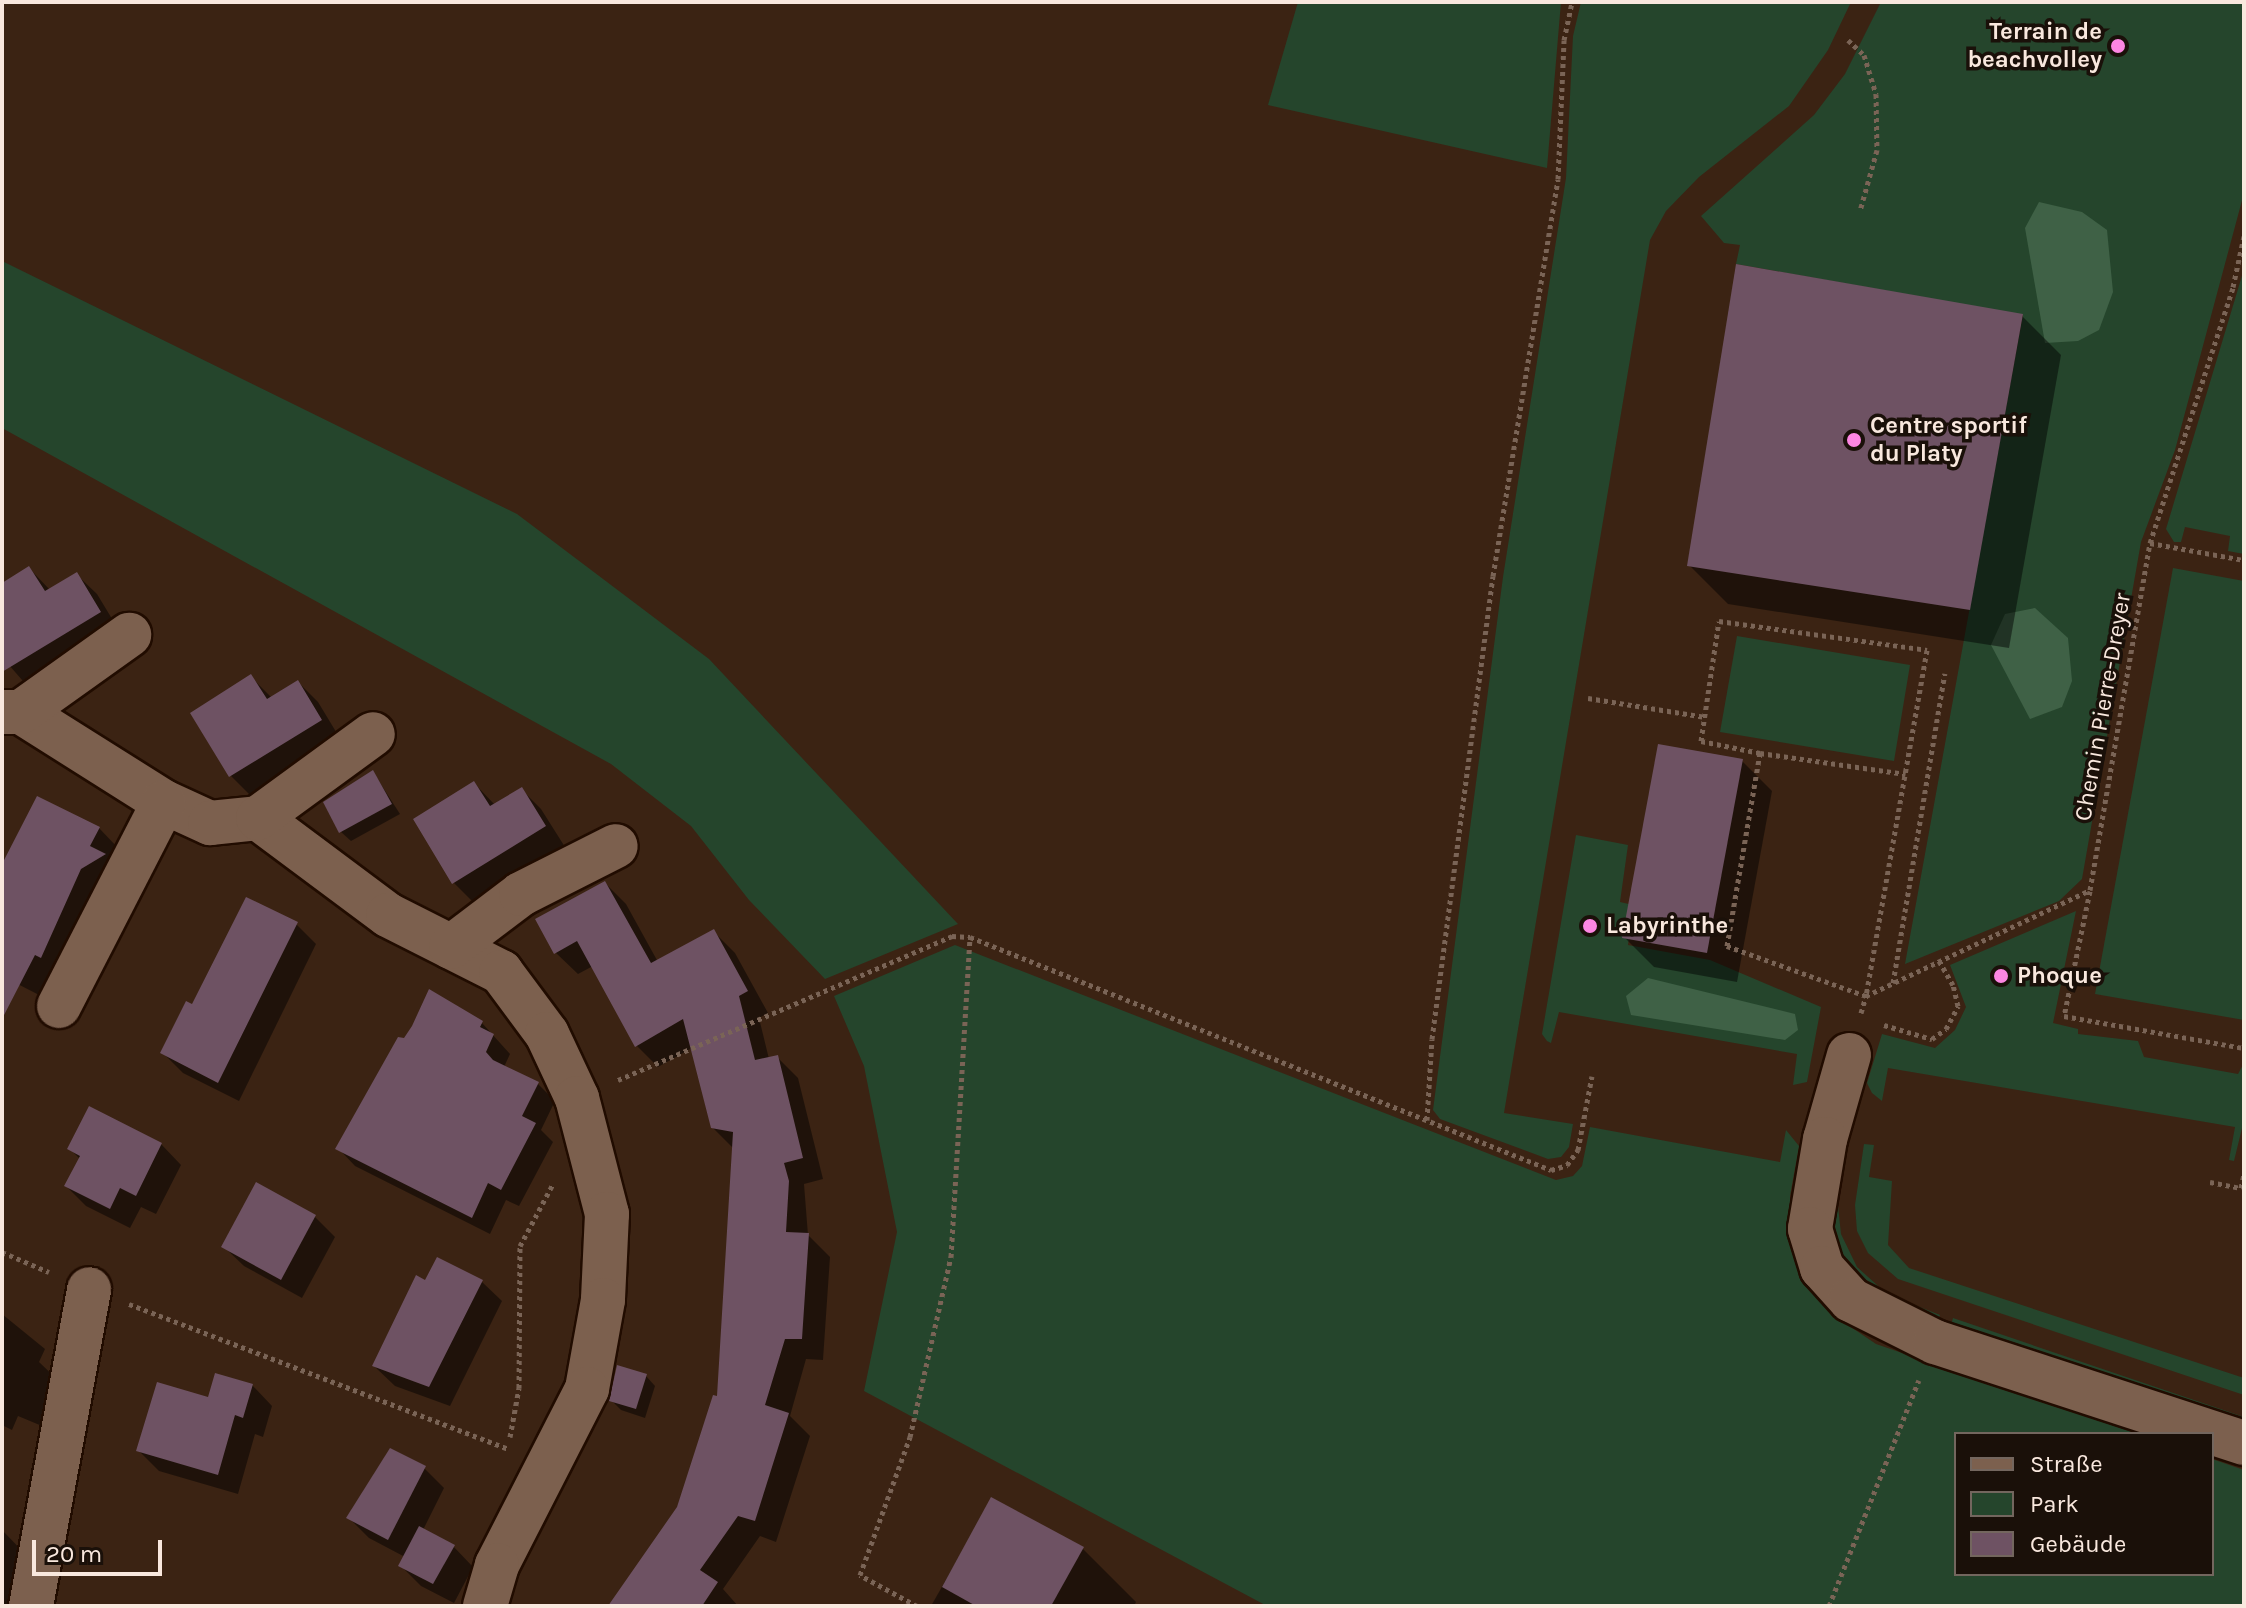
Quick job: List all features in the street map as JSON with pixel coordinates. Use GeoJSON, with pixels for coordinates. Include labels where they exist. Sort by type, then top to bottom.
{"type":"FeatureCollection","features":[{"type":"Feature","properties":{"kind":"street"},"geometry":{"type":"LineString","coordinates":[[129,635],[12,712],[164,802],[210,823],[258,818],[373,734]]}},
{"type":"Feature","properties":{"kind":"street"},"geometry":{"type":"LineString","coordinates":[[59,1006],[164,802]]}},
{"type":"Feature","properties":{"kind":"street"},"geometry":{"type":"LineString","coordinates":[[258,818],[388,915],[501,972],[547,1034],[577,1098],[607,1214],[603,1300],[587,1389],[497,1565],[485,1606]]}},
{"type":"Feature","properties":{"kind":"street"},"geometry":{"type":"LineString","coordinates":[[451,947],[521,894],[616,846]]}},
{"type":"Feature","properties":{"kind":"street"},"geometry":{"type":"LineString","coordinates":[[1854,1036],[1830,1118],[1810,1229],[1822,1268],[1851,1300],[1935,1342],[2210,1432]]}},
{"type":"Feature","properties":{"kind":"street"},"geometry":{"type":"LineString","coordinates":[[31,1606],[89,1289]]}},
{"type":"Feature","properties":{"kind":"street"},"geometry":{"type":"LineString","coordinates":[[2214,1433],[2244,1443]]}},
{"type":"Feature","properties":{"kind":"path"},"geometry":{"type":"LineString","coordinates":[[1427,1120],[1432,1039],[1493,576],[1558,179],[1564,40],[1572,2]]}},
{"type":"Feature","properties":{"kind":"path"},"geometry":{"type":"LineString","coordinates":[[1848,40],[1864,55],[1876,94],[1877,150],[1860,211]]}},
{"type":"Feature","properties":{"kind":"path","name":"Chemin Pierre-Dreyer"},"geometry":{"type":"LineString","coordinates":[[2244,236],[2224,316],[2150,543],[2090,890],[2064,1016],[2244,1048]]}},
{"type":"Feature","properties":{"kind":"path"},"geometry":{"type":"LineString","coordinates":[[2150,543],[2244,560]]}},
{"type":"Feature","properties":{"kind":"path"},"geometry":{"type":"LineString","coordinates":[[1905,774],[1760,753],[1701,741],[1719,621],[1927,650],[1866,996],[1854,1036],[1932,1039],[1939,1034],[1958,1006],[1953,985],[1939,961]]}},
{"type":"Feature","properties":{"kind":"path"},"geometry":{"type":"LineString","coordinates":[[1893,983],[1945,673]]}},
{"type":"Feature","properties":{"kind":"path"},"geometry":{"type":"LineString","coordinates":[[1588,698],[1705,717]]}},
{"type":"Feature","properties":{"kind":"path"},"geometry":{"type":"LineString","coordinates":[[1760,753],[1727,946],[1866,996],[2090,890]]}},
{"type":"Feature","properties":{"kind":"path"},"geometry":{"type":"LineString","coordinates":[[577,1098],[952,936],[970,937],[1551,1170],[1567,1165],[1578,1150],[1592,1076]]}},
{"type":"Feature","properties":{"kind":"path"},"geometry":{"type":"LineString","coordinates":[[917,1606],[860,1575],[910,1437],[951,1257],[970,937]]}},
{"type":"Feature","properties":{"kind":"path"},"geometry":{"type":"LineString","coordinates":[[503,1464],[519,1388],[520,1246],[560,1171]]}},
{"type":"Feature","properties":{"kind":"path"},"geometry":{"type":"LineString","coordinates":[[2210,1182],[2243,1187],[2244,1174]]}},
{"type":"Feature","properties":{"kind":"path"},"geometry":{"type":"LineString","coordinates":[[2,1252],[89,1289],[550,1465]]}},
{"type":"Feature","properties":{"kind":"path"},"geometry":{"type":"LineString","coordinates":[[1829,1606],[1935,1342]]}},
{"type":"Feature","properties":{"kind":"green space"},"geometry":{"type":"Polygon","coordinates":[[[1298,2],[1561,2],[1547,168],[1268,105],[1298,2]]]}},
{"type":"Feature","properties":{"kind":"green space"},"geometry":{"type":"Polygon","coordinates":[[[1581,2],[1851,2],[1828,50],[1789,106],[1699,177],[1666,211],[1650,240],[1504,1113],[1573,1124],[1569,1147],[1561,1157],[1548,1159],[1440,1119],[1433,1110],[1503,577],[1566,178],[1573,36],[1581,2]]]}},
{"type":"Feature","properties":{"kind":"green space"},"geometry":{"type":"Polygon","coordinates":[[[1881,2],[2244,2],[2244,193],[2175,450],[2141,542],[2082,879],[2059,901],[1905,964],[2023,315],[1736,264],[1740,245],[1724,243],[1701,216],[1814,115],[1845,74],[1881,2]]]}},
{"type":"Feature","properties":{"kind":"green space"},"geometry":{"type":"Polygon","coordinates":[[[2039,202],[2082,212],[2107,230],[2113,292],[2099,330],[2078,341],[2045,343],[2025,228],[2039,202]]]}},
{"type":"Feature","properties":{"kind":"green space"},"geometry":{"type":"Polygon","coordinates":[[[2,261],[517,514],[709,659],[958,924],[825,979],[749,900],[691,826],[611,764],[2,428],[2,261]]]}},
{"type":"Feature","properties":{"kind":"green space"},"geometry":{"type":"Polygon","coordinates":[[[2244,269],[2244,554],[2228,551],[2230,536],[2185,527],[2181,542],[2174,542],[2166,529],[2244,269]]]}},
{"type":"Feature","properties":{"kind":"green space"},"geometry":{"type":"Polygon","coordinates":[[[2173,568],[2244,581],[2244,1020],[2095,994],[2173,568]]]}},
{"type":"Feature","properties":{"kind":"green space"},"geometry":{"type":"Polygon","coordinates":[[[2035,608],[2068,638],[2072,681],[2062,707],[2030,719],[1991,645],[2005,614],[2035,608]]]}},
{"type":"Feature","properties":{"kind":"green space"},"geometry":{"type":"Polygon","coordinates":[[[1737,636],[1910,665],[1894,761],[1720,732],[1737,636]]]}},
{"type":"Feature","properties":{"kind":"green space"},"geometry":{"type":"Polygon","coordinates":[[[1576,835],[1628,845],[1620,902],[1633,905],[1628,945],[1710,960],[1821,1007],[1807,1082],[1793,1085],[1797,1054],[1559,1012],[1551,1043],[1547,1041],[1542,1034],[1576,835]]]}},
{"type":"Feature","properties":{"kind":"green space"},"geometry":{"type":"Polygon","coordinates":[[[2076,911],[2053,1023],[2078,1029],[2078,1034],[2138,1041],[2144,1057],[2238,1074],[2244,1063],[2244,1120],[2234,1161],[2229,1160],[2235,1127],[1888,1068],[1882,1101],[1872,1093],[1867,1083],[1882,1034],[1935,1048],[1955,1030],[1966,1007],[1950,965],[2076,911]]]}},
{"type":"Feature","properties":{"kind":"green space"},"geometry":{"type":"Polygon","coordinates":[[[955,945],[1556,1180],[1573,1176],[1582,1166],[1590,1127],[1780,1162],[1786,1130],[1799,1146],[1790,1196],[1792,1235],[1809,1282],[1842,1321],[1876,1344],[2132,1432],[1954,1432],[1954,1576],[2214,1576],[2214,1460],[2244,1470],[2244,1606],[1267,1606],[864,1391],[897,1232],[864,1066],[834,996],[955,945]]]}},
{"type":"Feature","properties":{"kind":"green space"},"geometry":{"type":"Polygon","coordinates":[[[1648,978],[1795,1014],[1798,1030],[1785,1040],[1631,1015],[1626,996],[1648,978]]]}},
{"type":"Feature","properties":{"kind":"green space"},"geometry":{"type":"Polygon","coordinates":[[[1842,1142],[1847,1143],[1838,1206],[1841,1234],[1857,1267],[1887,1294],[1940,1315],[1938,1320],[1882,1301],[1851,1274],[1835,1237],[1830,1205],[1842,1142]]]}},
{"type":"Feature","properties":{"kind":"green space"},"geometry":{"type":"Polygon","coordinates":[[[1864,1144],[1874,1145],[1869,1177],[1892,1181],[1888,1245],[1909,1268],[2244,1378],[2244,1395],[1898,1279],[1868,1253],[1857,1231],[1855,1205],[1864,1144]]]}},
{"type":"Feature","properties":{"kind":"green space"},"geometry":{"type":"Polygon","coordinates":[[[1953,1318],[2244,1417],[2244,1423],[1951,1325],[1953,1318]]]}},
{"type":"Feature","properties":{"kind":"building","name":"Centre sportif du Platy"},"geometry":{"type":"Polygon","coordinates":[[[1736,264],[2023,314],[1970,610],[1687,566],[1736,264]]]}},
{"type":"Feature","properties":{"kind":"building"},"geometry":{"type":"Polygon","coordinates":[[[29,566],[45,591],[77,572],[101,612],[2,672],[2,583],[29,566]]]}},
{"type":"Feature","properties":{"kind":"building"},"geometry":{"type":"Polygon","coordinates":[[[251,674],[267,699],[298,680],[322,720],[229,777],[190,713],[251,674]]]}},
{"type":"Feature","properties":{"kind":"building"},"geometry":{"type":"Polygon","coordinates":[[[1658,744],[1743,759],[1707,953],[1622,938],[1658,744]]]}},
{"type":"Feature","properties":{"kind":"building"},"geometry":{"type":"Polygon","coordinates":[[[373,770],[392,804],[339,833],[323,802],[373,770]]]}},
{"type":"Feature","properties":{"kind":"building"},"geometry":{"type":"Polygon","coordinates":[[[474,781],[490,806],[522,787],[546,826],[452,884],[413,819],[474,781]]]}},
{"type":"Feature","properties":{"kind":"building"},"geometry":{"type":"Polygon","coordinates":[[[37,796],[100,827],[90,846],[106,854],[81,869],[41,958],[35,955],[2,1019],[2,864],[37,796]]]}},
{"type":"Feature","properties":{"kind":"building"},"geometry":{"type":"Polygon","coordinates":[[[605,881],[651,963],[714,929],[748,991],[739,996],[755,1060],[778,1055],[803,1158],[784,1163],[789,1181],[786,1232],[809,1233],[802,1339],[785,1339],[765,1405],[789,1413],[755,1521],[738,1516],[700,1570],[718,1582],[702,1606],[608,1606],[677,1507],[713,1395],[717,1396],[733,1132],[711,1128],[683,1019],[635,1047],[577,941],[554,954],[535,919],[605,881]]]}},
{"type":"Feature","properties":{"kind":"building"},"geometry":{"type":"Polygon","coordinates":[[[246,897],[298,922],[218,1083],[160,1053],[186,1001],[192,1004],[246,897]]]}},
{"type":"Feature","properties":{"kind":"building"},"geometry":{"type":"Polygon","coordinates":[[[429,989],[483,1021],[480,1027],[494,1034],[486,1052],[493,1060],[539,1082],[522,1116],[536,1123],[501,1190],[488,1183],[472,1218],[335,1149],[398,1037],[404,1038],[412,1026],[429,989]]]}},
{"type":"Feature","properties":{"kind":"building"},"geometry":{"type":"Polygon","coordinates":[[[89,1106],[162,1143],[136,1196],[120,1188],[110,1209],[64,1186],[80,1156],[67,1149],[89,1106]]]}},
{"type":"Feature","properties":{"kind":"building"},"geometry":{"type":"Polygon","coordinates":[[[256,1182],[316,1215],[281,1280],[221,1247],[256,1182]]]}},
{"type":"Feature","properties":{"kind":"building"},"geometry":{"type":"Polygon","coordinates":[[[437,1257],[483,1280],[429,1387],[372,1366],[416,1275],[425,1280],[437,1257]]]}},
{"type":"Feature","properties":{"kind":"building"},"geometry":{"type":"Polygon","coordinates":[[[617,1365],[647,1374],[636,1409],[609,1401],[617,1365]]]}},
{"type":"Feature","properties":{"kind":"building"},"geometry":{"type":"Polygon","coordinates":[[[215,1373],[253,1384],[243,1418],[235,1415],[218,1475],[136,1451],[157,1382],[208,1397],[215,1373]]]}},
{"type":"Feature","properties":{"kind":"building"},"geometry":{"type":"Polygon","coordinates":[[[390,1448],[426,1466],[388,1540],[346,1518],[390,1448]]]}},
{"type":"Feature","properties":{"kind":"building"},"geometry":{"type":"Polygon","coordinates":[[[991,1497],[1084,1547],[1051,1606],[976,1606],[942,1587],[991,1497]]]}},
{"type":"Feature","properties":{"kind":"building"},"geometry":{"type":"Polygon","coordinates":[[[419,1526],[455,1545],[433,1584],[398,1566],[419,1526]]]}},
{"type":"Feature","properties":{"kind":"place","name":"Terrain de beachvolley"},"geometry":{"type":"Point","coordinates":[2118,46]}},
{"type":"Feature","properties":{"kind":"place","name":"Centre sportif du Platy"},"geometry":{"type":"Point","coordinates":[1854,440]}},
{"type":"Feature","properties":{"kind":"place","name":"Labyrinthe"},"geometry":{"type":"Point","coordinates":[1590,926]}},
{"type":"Feature","properties":{"kind":"place","name":"Phoque"},"geometry":{"type":"Point","coordinates":[2001,976]}}]}
